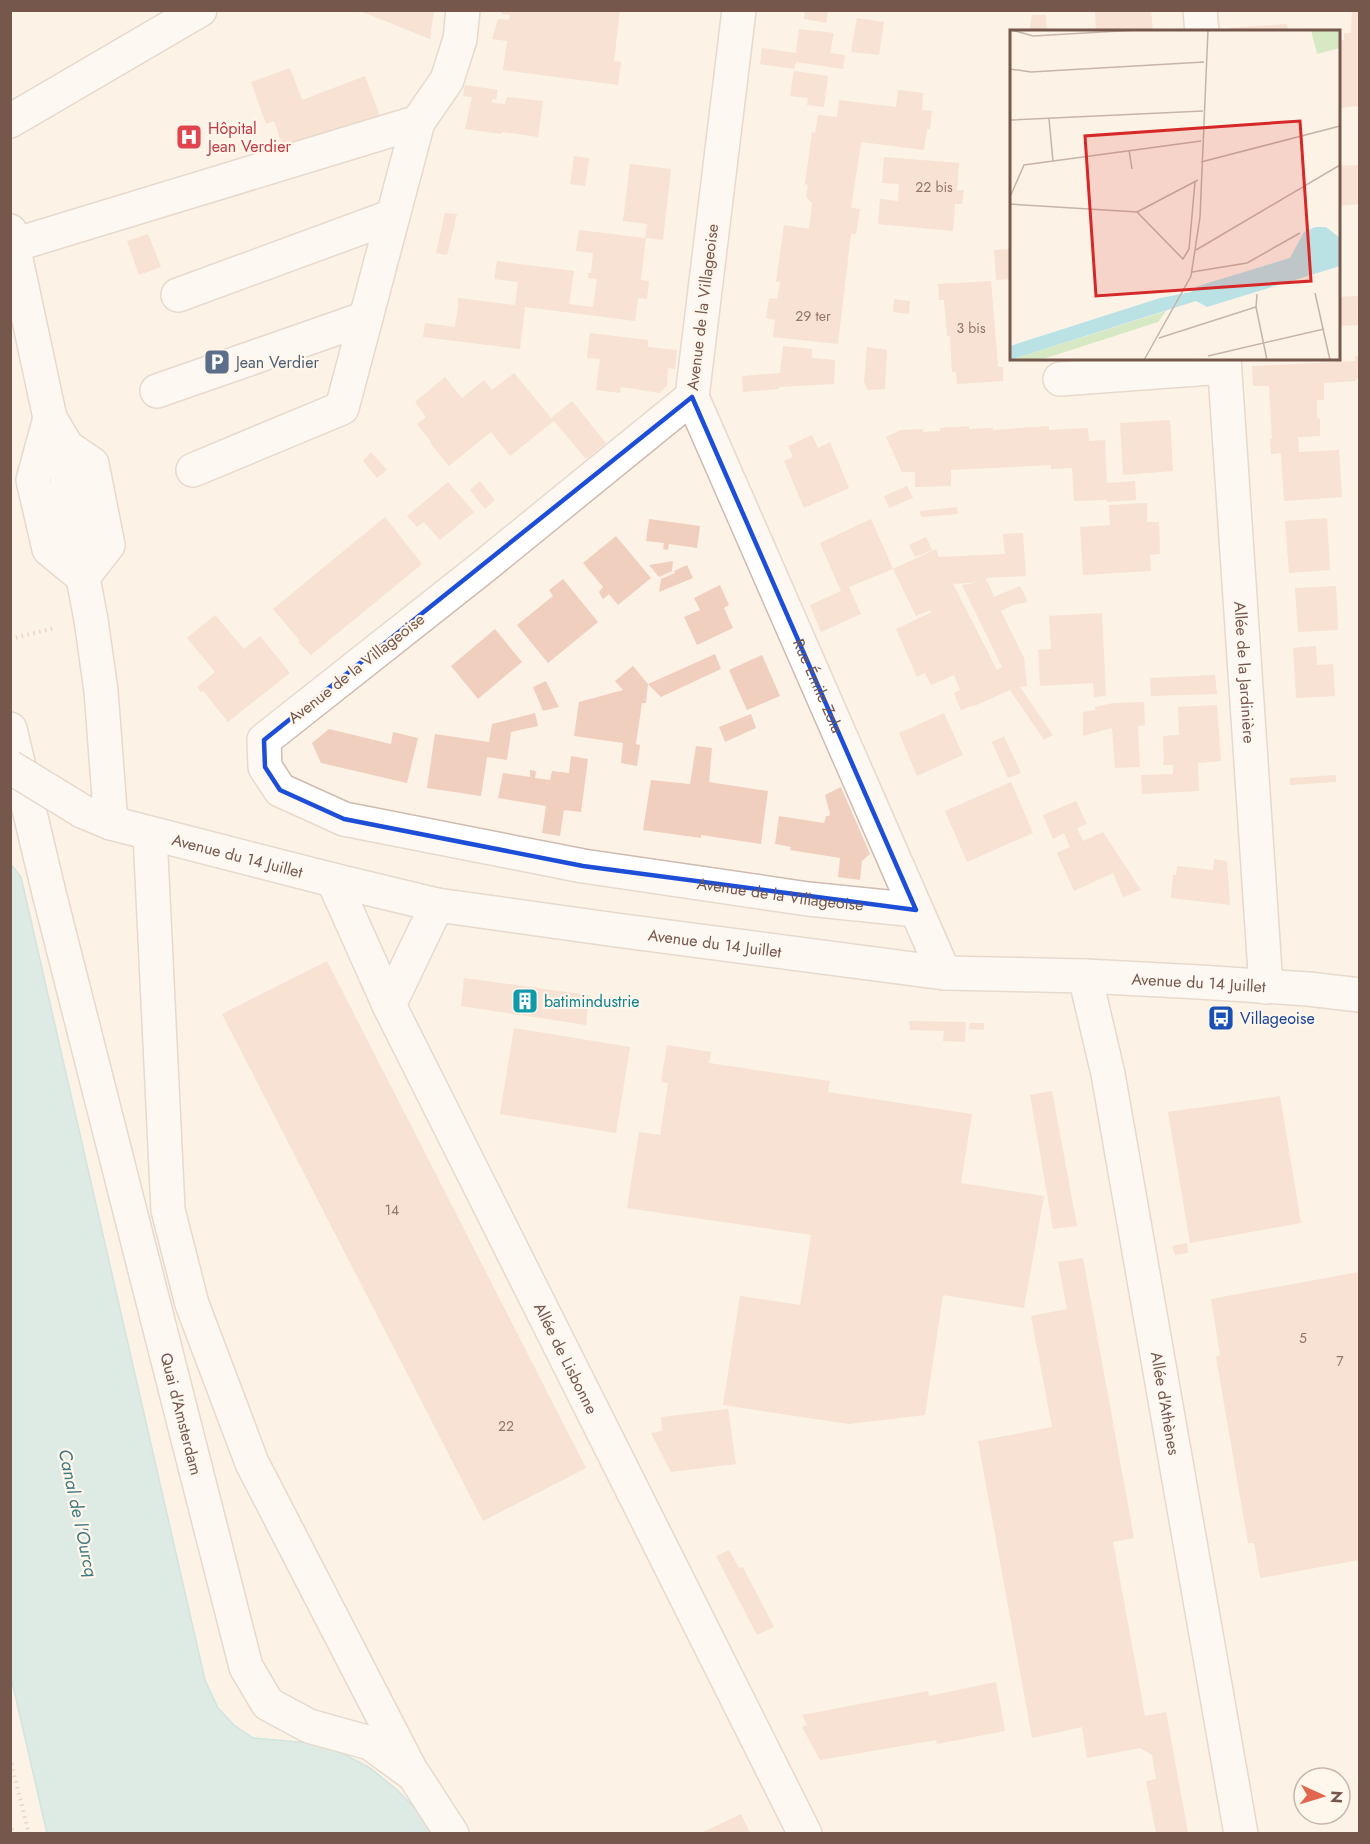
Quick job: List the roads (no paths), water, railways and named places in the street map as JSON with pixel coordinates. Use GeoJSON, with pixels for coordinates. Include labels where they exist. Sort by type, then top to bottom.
{"type":"FeatureCollection","features":[{"type":"Feature","properties":{"kind":"street"},"geometry":{"type":"LineString","coordinates":[[10,121],[200,10]]}},
{"type":"Feature","properties":{"kind":"street"},"geometry":{"type":"LineString","coordinates":[[193,470],[342,408],[418,122],[447,80],[460,39],[463,10]]}},
{"type":"Feature","properties":{"kind":"street","name":"Avenue de la Villageoise"},"geometry":{"type":"LineString","coordinates":[[739,10],[692,397],[483,567],[264,740],[265,767],[280,790],[344,819],[583,866],[808,899],[916,910]]}},
{"type":"Feature","properties":{"kind":"street"},"geometry":{"type":"LineString","coordinates":[[1200,10],[1202,30]]}},
{"type":"Feature","properties":{"kind":"street"},"geometry":{"type":"LineString","coordinates":[[96,817],[101,691],[91,620],[67,493],[67,447],[51,418],[12,238],[418,122]]}},
{"type":"Feature","properties":{"kind":"street"},"geometry":{"type":"LineString","coordinates":[[178,296],[393,216]]}},
{"type":"Feature","properties":{"kind":"street"},"geometry":{"type":"LineString","coordinates":[[157,391],[366,318]]}},
{"type":"Feature","properties":{"kind":"street"},"geometry":{"type":"LineString","coordinates":[[1060,379],[1224,363]]}},
{"type":"Feature","properties":{"kind":"street","name":"Allée de la Jardinière"},"geometry":{"type":"LineString","coordinates":[[1224,363],[1266,987]]}},
{"type":"Feature","properties":{"kind":"street","name":"Rue Émile Zola"},"geometry":{"type":"LineString","coordinates":[[692,397],[944,973]]}},
{"type":"Feature","properties":{"kind":"street"},"geometry":{"type":"LineString","coordinates":[[51,418],[33,480],[49,549],[83,577]]}},
{"type":"Feature","properties":{"kind":"street","name":"Quai d'Amsterdam"},"geometry":{"type":"LineString","coordinates":[[10,729],[49,893],[246,1667],[268,1704],[309,1726],[370,1743],[414,1775],[452,1833]]}},
{"type":"Feature","properties":{"kind":"street","name":"Avenue du 14 Juillet"},"geometry":{"type":"LineString","coordinates":[[10,767],[96,817],[150,834],[437,905],[944,973],[1085,976],[1308,989],[1359,995]]}},
{"type":"Feature","properties":{"kind":"street"},"geometry":{"type":"LineString","coordinates":[[150,834],[168,1210],[192,1304],[252,1463],[414,1775]]}},
{"type":"Feature","properties":{"kind":"street","name":"Allée de Lisbonne"},"geometry":{"type":"LineString","coordinates":[[333,880],[390,1005],[805,1833]]}},
{"type":"Feature","properties":{"kind":"street"},"geometry":{"type":"LineString","coordinates":[[390,1005],[437,905]]}},
{"type":"Feature","properties":{"kind":"street","name":"Allée d'Athènes"},"geometry":{"type":"LineString","coordinates":[[1085,976],[1107,1074],[1241,1833]]}},
{"type":"Feature","properties":{"kind":"water","name":"Canal de l'Ourcq"},"geometry":{"type":"Polygon","coordinates":[[[10,863],[21,877],[205,1680],[218,1708],[234,1725],[253,1738],[310,1743],[340,1752],[370,1768],[396,1789],[421,1814],[433,1833],[47,1833],[10,1673],[10,863]]]}},
{"type":"Feature","properties":{"kind":"place","name":"Hôpital Jean Verdier"},"geometry":{"type":"Point","coordinates":[189,137]}},
{"type":"Feature","properties":{"kind":"place","name":"Jean Verdier"},"geometry":{"type":"Point","coordinates":[217,362]}},
{"type":"Feature","properties":{"kind":"place","name":"batimindustrie"},"geometry":{"type":"Point","coordinates":[525,1001]}},
{"type":"Feature","properties":{"kind":"place","name":"Villageoise"},"geometry":{"type":"Point","coordinates":[1221,1018]}}]}
